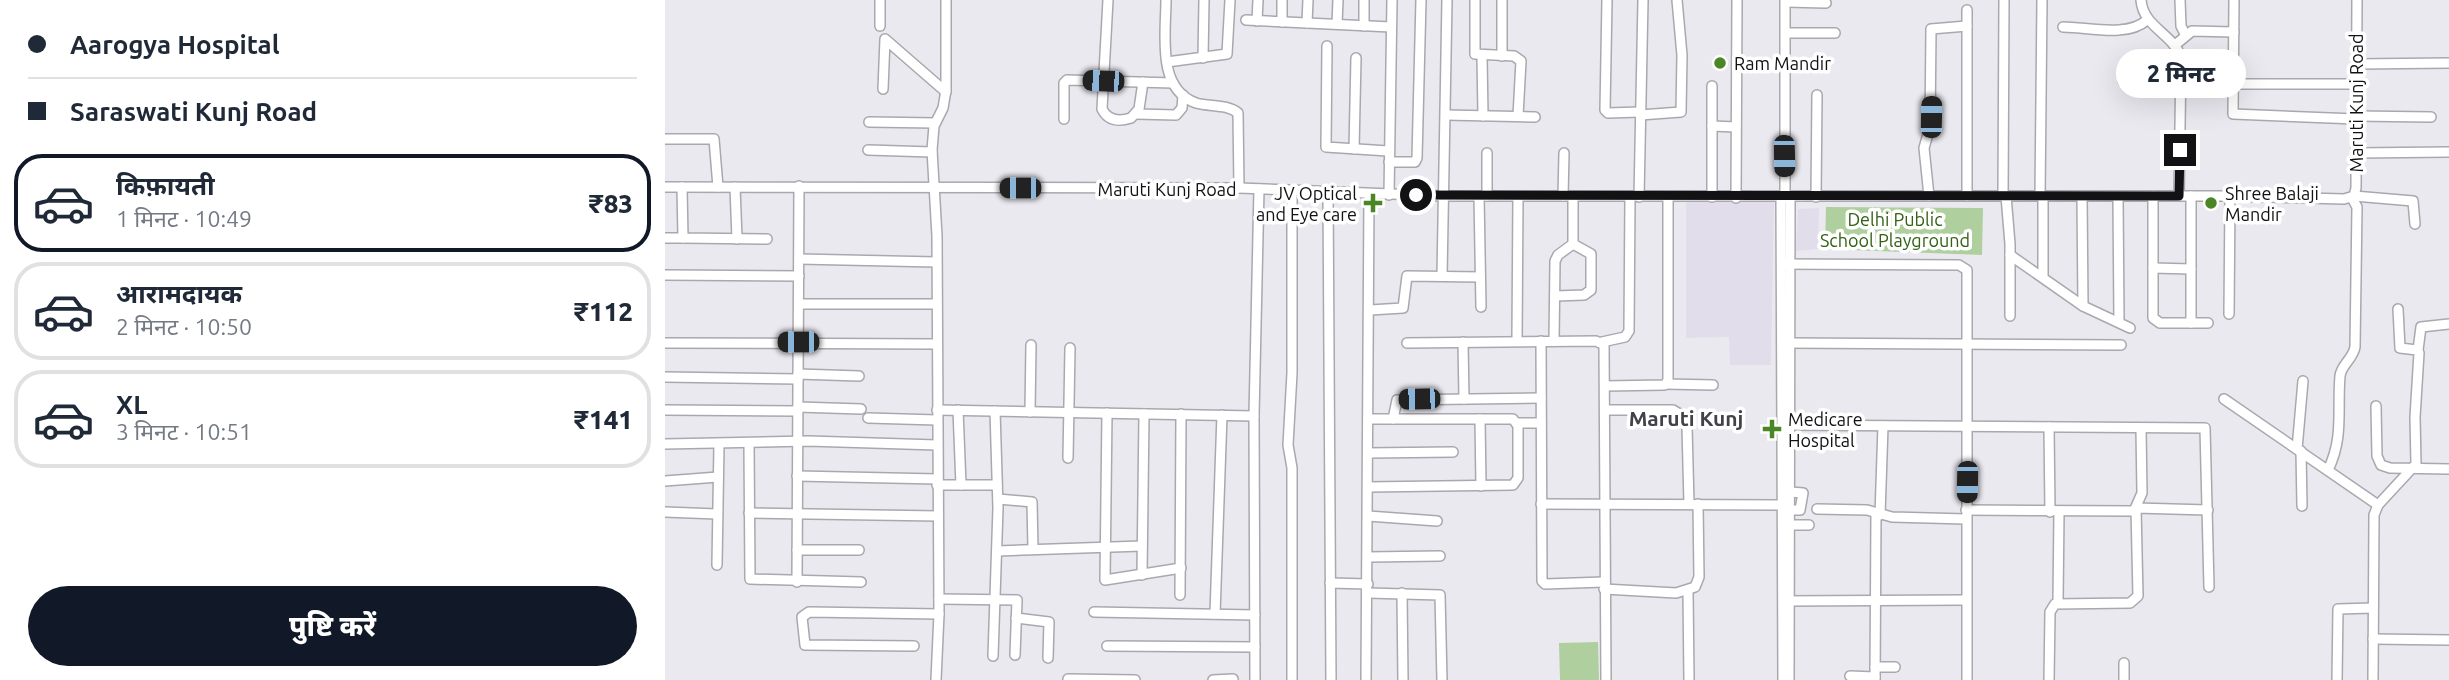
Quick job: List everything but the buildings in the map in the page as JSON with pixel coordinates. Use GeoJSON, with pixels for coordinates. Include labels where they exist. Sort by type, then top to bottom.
{"type":"FeatureCollection","features":[{"type":"Feature","properties":{"kind":"street"},"geometry":{"type":"LineString","coordinates":[[880,0],[880,26]]}},
{"type":"Feature","properties":{"kind":"street"},"geometry":{"type":"LineString","coordinates":[[936,680],[939,599],[936,188],[932,152],[935,123],[943,107],[946,92],[946,0]]}},
{"type":"Feature","properties":{"kind":"street"},"geometry":{"type":"LineString","coordinates":[[1108,0],[1102,109],[1105,114],[1116,120],[1131,118],[1136,114],[1143,82]]}},
{"type":"Feature","properties":{"kind":"street"},"geometry":{"type":"LineString","coordinates":[[1166,0],[1167,62],[1173,83],[1183,95],[1197,103],[1238,113],[1239,188]]}},
{"type":"Feature","properties":{"kind":"street"},"geometry":{"type":"LineString","coordinates":[[1203,58],[1204,0]]}},
{"type":"Feature","properties":{"kind":"street"},"geometry":{"type":"LineString","coordinates":[[1167,62],[1229,52],[1230,0]]}},
{"type":"Feature","properties":{"kind":"street"},"geometry":{"type":"LineString","coordinates":[[1258,0],[1251,21],[1391,27]]}},
{"type":"Feature","properties":{"kind":"street"},"geometry":{"type":"LineString","coordinates":[[1282,0],[1282,22]]}},
{"type":"Feature","properties":{"kind":"street"},"geometry":{"type":"LineString","coordinates":[[1307,23],[1308,0]]}},
{"type":"Feature","properties":{"kind":"street"},"geometry":{"type":"LineString","coordinates":[[1337,24],[1338,0]]}},
{"type":"Feature","properties":{"kind":"street"},"geometry":{"type":"LineString","coordinates":[[1364,0],[1364,26]]}},
{"type":"Feature","properties":{"kind":"street"},"geometry":{"type":"LineString","coordinates":[[1389,195],[1392,0]]}},
{"type":"Feature","properties":{"kind":"street"},"geometry":{"type":"LineString","coordinates":[[1388,162],[1415,162],[1417,158],[1421,0]]}},
{"type":"Feature","properties":{"kind":"street"},"geometry":{"type":"LineString","coordinates":[[1442,276],[1447,0]]}},
{"type":"Feature","properties":{"kind":"street"},"geometry":{"type":"LineString","coordinates":[[1475,0],[1474,51],[1482,56],[1514,55],[1521,61],[1518,116]]}},
{"type":"Feature","properties":{"kind":"street"},"geometry":{"type":"LineString","coordinates":[[1502,0],[1502,55]]}},
{"type":"Feature","properties":{"kind":"street"},"geometry":{"type":"LineString","coordinates":[[1608,0],[1605,108],[1608,113],[1681,112],[1682,55],[1677,0]]}},
{"type":"Feature","properties":{"kind":"street"},"geometry":{"type":"LineString","coordinates":[[1407,343],[1602,342],[1625,337],[1629,331],[1643,0]]}},
{"type":"Feature","properties":{"kind":"street"},"geometry":{"type":"LineString","coordinates":[[1736,198],[1737,0]]}},
{"type":"Feature","properties":{"kind":"street"},"geometry":{"type":"LineString","coordinates":[[2004,0],[2005,196],[2010,255],[2010,316]]}},
{"type":"Feature","properties":{"kind":"street"},"geometry":{"type":"LineString","coordinates":[[2042,0],[2043,277]]}},
{"type":"Feature","properties":{"kind":"street"},"geometry":{"type":"LineString","coordinates":[[2141,0],[2147,20],[2175,45],[2181,57],[2179,196]]}},
{"type":"Feature","properties":{"kind":"street"},"geometry":{"type":"LineString","coordinates":[[2180,0],[2185,34]]}},
{"type":"Feature","properties":{"kind":"street"},"geometry":{"type":"LineString","coordinates":[[2234,0],[2231,109],[2239,116],[2431,117]]}},
{"type":"Feature","properties":{"kind":"street","name":"Maruti Kunj Road"},"geometry":{"type":"LineString","coordinates":[[665,187],[1239,188],[1389,195],[1736,198],[2353,197],[2356,153],[2357,0]]}},
{"type":"Feature","properties":{"kind":"street"},"geometry":{"type":"LineString","coordinates":[[1790,680],[1786,601],[1786,1],[1826,3]]}},
{"type":"Feature","properties":{"kind":"street"},"geometry":{"type":"LineString","coordinates":[[1967,10],[1967,196]]}},
{"type":"Feature","properties":{"kind":"street"},"geometry":{"type":"LineString","coordinates":[[2063,26],[2129,29],[2140,26],[2147,20]]}},
{"type":"Feature","properties":{"kind":"street"},"geometry":{"type":"LineString","coordinates":[[1929,196],[1924,148],[1930,127],[1931,29],[1967,26]]}},
{"type":"Feature","properties":{"kind":"street"},"geometry":{"type":"LineString","coordinates":[[2175,45],[2185,34],[2192,31],[2235,32]]}},
{"type":"Feature","properties":{"kind":"street"},"geometry":{"type":"LineString","coordinates":[[1786,33],[1835,33]]}},
{"type":"Feature","properties":{"kind":"street"},"geometry":{"type":"LineString","coordinates":[[883,89],[885,39],[946,92]]}},
{"type":"Feature","properties":{"kind":"street"},"geometry":{"type":"LineString","coordinates":[[1327,46],[1325,146],[1388,151]]}},
{"type":"Feature","properties":{"kind":"street"},"geometry":{"type":"LineString","coordinates":[[1482,56],[1483,116]]}},
{"type":"Feature","properties":{"kind":"street"},"geometry":{"type":"LineString","coordinates":[[1354,149],[1356,58]]}},
{"type":"Feature","properties":{"kind":"street"},"geometry":{"type":"LineString","coordinates":[[2356,64],[2449,63]]}},
{"type":"Feature","properties":{"kind":"street"},"geometry":{"type":"LineString","coordinates":[[1063,119],[1065,81],[1173,83]]}},
{"type":"Feature","properties":{"kind":"street"},"geometry":{"type":"LineString","coordinates":[[2123,81],[2182,81]]}},
{"type":"Feature","properties":{"kind":"street"},"geometry":{"type":"LineString","coordinates":[[2232,84],[2356,84]]}},
{"type":"Feature","properties":{"kind":"street"},"geometry":{"type":"LineString","coordinates":[[1712,86],[1712,197]]}},
{"type":"Feature","properties":{"kind":"street"},"geometry":{"type":"LineString","coordinates":[[1136,114],[1176,116],[1182,108],[1183,95]]}},
{"type":"Feature","properties":{"kind":"street"},"geometry":{"type":"LineString","coordinates":[[1816,197],[1818,95]]}},
{"type":"Feature","properties":{"kind":"street"},"geometry":{"type":"LineString","coordinates":[[1446,115],[1535,117]]}},
{"type":"Feature","properties":{"kind":"street"},"geometry":{"type":"LineString","coordinates":[[869,122],[935,123]]}},
{"type":"Feature","properties":{"kind":"street"},"geometry":{"type":"LineString","coordinates":[[1712,126],[1736,127]]}},
{"type":"Feature","properties":{"kind":"street"},"geometry":{"type":"LineString","coordinates":[[665,139],[714,139],[719,187]]}},
{"type":"Feature","properties":{"kind":"street"},"geometry":{"type":"LineString","coordinates":[[868,150],[932,152]]}},
{"type":"Feature","properties":{"kind":"street"},"geometry":{"type":"LineString","coordinates":[[2356,153],[2449,152]]}},
{"type":"Feature","properties":{"kind":"street"},"geometry":{"type":"LineString","coordinates":[[1481,307],[1483,196],[1487,153]]}},
{"type":"Feature","properties":{"kind":"street"},"geometry":{"type":"LineString","coordinates":[[1564,153],[1573,244]]}},
{"type":"Feature","properties":{"kind":"street"},"geometry":{"type":"LineString","coordinates":[[797,582],[799,186]]}},
{"type":"Feature","properties":{"kind":"street"},"geometry":{"type":"LineString","coordinates":[[682,187],[683,239]]}},
{"type":"Feature","properties":{"kind":"street"},"geometry":{"type":"LineString","coordinates":[[735,187],[737,239]]}},
{"type":"Feature","properties":{"kind":"street"},"geometry":{"type":"LineString","coordinates":[[1255,680],[1254,416],[1259,189]]}},
{"type":"Feature","properties":{"kind":"street"},"geometry":{"type":"LineString","coordinates":[[1292,191],[1292,373],[1288,445],[1291,468],[1292,680]]}},
{"type":"Feature","properties":{"kind":"street"},"geometry":{"type":"LineString","coordinates":[[1328,193],[1332,382],[1331,680]]}},
{"type":"Feature","properties":{"kind":"street"},"geometry":{"type":"LineString","coordinates":[[1366,680],[1369,194]]}},
{"type":"Feature","properties":{"kind":"street"},"geometry":{"type":"LineString","coordinates":[[1517,341],[1518,196]]}},
{"type":"Feature","properties":{"kind":"street"},"geometry":{"type":"LineString","coordinates":[[2191,196],[2192,323]]}},
{"type":"Feature","properties":{"kind":"street"},"geometry":{"type":"LineString","coordinates":[[1666,384],[1668,197]]}},
{"type":"Feature","properties":{"kind":"street"},"geometry":{"type":"LineString","coordinates":[[2082,197],[2083,306]]}},
{"type":"Feature","properties":{"kind":"street"},"geometry":{"type":"LineString","coordinates":[[2118,197],[2119,321]]}},
{"type":"Feature","properties":{"kind":"street"},"geometry":{"type":"LineString","coordinates":[[2153,197],[2154,320],[2208,323]]}},
{"type":"Feature","properties":{"kind":"street"},"geometry":{"type":"LineString","coordinates":[[2229,197],[2229,314]]}},
{"type":"Feature","properties":{"kind":"street"},"geometry":{"type":"LineString","coordinates":[[2328,470],[2339,444],[2340,373],[2353,357],[2355,347],[2357,207],[2353,197],[2413,201],[2415,224]]}},
{"type":"Feature","properties":{"kind":"street"},"geometry":{"type":"LineString","coordinates":[[665,239],[767,239]]}},
{"type":"Feature","properties":{"kind":"street"},"geometry":{"type":"LineString","coordinates":[[1555,341],[1556,257],[1573,244]]}},
{"type":"Feature","properties":{"kind":"street"},"geometry":{"type":"LineString","coordinates":[[1555,296],[1584,295],[1591,290],[1591,254],[1573,244]]}},
{"type":"Feature","properties":{"kind":"street"},"geometry":{"type":"LineString","coordinates":[[2010,255],[2083,306],[2130,328]]}},
{"type":"Feature","properties":{"kind":"street"},"geometry":{"type":"LineString","coordinates":[[799,259],[936,262]]}},
{"type":"Feature","properties":{"kind":"street"},"geometry":{"type":"LineString","coordinates":[[1786,264],[1962,266],[1968,273],[1967,680]]}},
{"type":"Feature","properties":{"kind":"street"},"geometry":{"type":"LineString","coordinates":[[2153,268],[2191,269]]}},
{"type":"Feature","properties":{"kind":"street"},"geometry":{"type":"LineString","coordinates":[[665,275],[799,276]]}},
{"type":"Feature","properties":{"kind":"street"},"geometry":{"type":"LineString","coordinates":[[1370,310],[1403,308],[1406,277],[1480,277]]}},
{"type":"Feature","properties":{"kind":"street"},"geometry":{"type":"LineString","coordinates":[[799,304],[935,304]]}},
{"type":"Feature","properties":{"kind":"street"},"geometry":{"type":"LineString","coordinates":[[2398,309],[2400,348],[2418,350]]}},
{"type":"Feature","properties":{"kind":"street"},"geometry":{"type":"LineString","coordinates":[[2415,469],[2421,327],[2449,324]]}},
{"type":"Feature","properties":{"kind":"street"},"geometry":{"type":"LineString","coordinates":[[1541,341],[1542,582],[1688,592],[1695,587],[1699,576],[1687,427],[1683,416],[1673,410],[1605,410]]}},
{"type":"Feature","properties":{"kind":"street"},"geometry":{"type":"LineString","coordinates":[[1463,342],[1464,399]]}},
{"type":"Feature","properties":{"kind":"street"},"geometry":{"type":"LineString","coordinates":[[1602,342],[1605,386],[1606,680]]}},
{"type":"Feature","properties":{"kind":"street"},"geometry":{"type":"LineString","coordinates":[[665,343],[936,344]]}},
{"type":"Feature","properties":{"kind":"street"},"geometry":{"type":"LineString","coordinates":[[1786,343],[2121,345]]}},
{"type":"Feature","properties":{"kind":"street"},"geometry":{"type":"LineString","coordinates":[[1030,412],[1031,345]]}},
{"type":"Feature","properties":{"kind":"street"},"geometry":{"type":"LineString","coordinates":[[1068,458],[1070,348]]}},
{"type":"Feature","properties":{"kind":"street"},"geometry":{"type":"LineString","coordinates":[[665,377],[859,376]]}},
{"type":"Feature","properties":{"kind":"street"},"geometry":{"type":"LineString","coordinates":[[2302,506],[2299,450],[2303,381]]}},
{"type":"Feature","properties":{"kind":"street"},"geometry":{"type":"LineString","coordinates":[[1605,386],[1713,385]]}},
{"type":"Feature","properties":{"kind":"street"},"geometry":{"type":"LineString","coordinates":[[1393,419],[1397,400],[1541,398]]}},
{"type":"Feature","properties":{"kind":"street"},"geometry":{"type":"LineString","coordinates":[[2224,399],[2378,505]]}},
{"type":"Feature","properties":{"kind":"street"},"geometry":{"type":"LineString","coordinates":[[2376,406],[2378,461],[2384,467],[2449,469]]}},
{"type":"Feature","properties":{"kind":"street"},"geometry":{"type":"LineString","coordinates":[[665,410],[860,408]]}},
{"type":"Feature","properties":{"kind":"street"},"geometry":{"type":"LineString","coordinates":[[868,418],[937,415],[958,410],[1254,416]]}},
{"type":"Feature","properties":{"kind":"street"},"geometry":{"type":"LineString","coordinates":[[958,410],[961,485]]}},
{"type":"Feature","properties":{"kind":"street"},"geometry":{"type":"LineString","coordinates":[[993,656],[998,499],[995,411]]}},
{"type":"Feature","properties":{"kind":"street"},"geometry":{"type":"LineString","coordinates":[[1107,413],[1106,582],[1181,568]]}},
{"type":"Feature","properties":{"kind":"street"},"geometry":{"type":"LineString","coordinates":[[1142,575],[1144,414]]}},
{"type":"Feature","properties":{"kind":"street"},"geometry":{"type":"LineString","coordinates":[[1180,595],[1181,414]]}},
{"type":"Feature","properties":{"kind":"street"},"geometry":{"type":"LineString","coordinates":[[1215,614],[1222,415]]}},
{"type":"Feature","properties":{"kind":"street"},"geometry":{"type":"LineString","coordinates":[[1368,419],[1513,419],[1518,424],[1517,482],[1481,486],[1368,487]]}},
{"type":"Feature","properties":{"kind":"street"},"geometry":{"type":"LineString","coordinates":[[1480,419],[1481,486]]}},
{"type":"Feature","properties":{"kind":"street"},"geometry":{"type":"LineString","coordinates":[[1518,424],[1542,423]]}},
{"type":"Feature","properties":{"kind":"street"},"geometry":{"type":"LineString","coordinates":[[1786,425],[2207,429],[2209,587]]}},
{"type":"Feature","properties":{"kind":"street"},"geometry":{"type":"LineString","coordinates":[[1783,680],[1790,525],[1786,425]]}},
{"type":"Feature","properties":{"kind":"street"},"geometry":{"type":"LineString","coordinates":[[1874,675],[1874,601],[1883,426]]}},
{"type":"Feature","properties":{"kind":"street"},"geometry":{"type":"LineString","coordinates":[[2049,427],[2058,603],[2050,612],[2049,680]]}},
{"type":"Feature","properties":{"kind":"street"},"geometry":{"type":"LineString","coordinates":[[2058,603],[2126,603],[2135,600],[2139,590],[2136,508],[2142,482],[2141,429]]}},
{"type":"Feature","properties":{"kind":"street"},"geometry":{"type":"LineString","coordinates":[[665,443],[937,445]]}},
{"type":"Feature","properties":{"kind":"street"},"geometry":{"type":"LineString","coordinates":[[717,565],[719,444]]}},
{"type":"Feature","properties":{"kind":"street"},"geometry":{"type":"LineString","coordinates":[[749,444],[750,579],[861,582]]}},
{"type":"Feature","properties":{"kind":"street"},"geometry":{"type":"LineString","coordinates":[[1368,453],[1453,452]]}},
{"type":"Feature","properties":{"kind":"street"},"geometry":{"type":"LineString","coordinates":[[2372,680],[2372,531],[2378,505],[2403,476],[2415,469]]}},
{"type":"Feature","properties":{"kind":"street"},"geometry":{"type":"LineString","coordinates":[[797,476],[997,485]]}},
{"type":"Feature","properties":{"kind":"street"},"geometry":{"type":"LineString","coordinates":[[665,481],[718,477]]}},
{"type":"Feature","properties":{"kind":"street"},"geometry":{"type":"LineString","coordinates":[[998,499],[1032,502],[1033,550]]}},
{"type":"Feature","properties":{"kind":"street"},"geometry":{"type":"LineString","coordinates":[[1542,503],[1788,506]]}},
{"type":"Feature","properties":{"kind":"street"},"geometry":{"type":"LineString","coordinates":[[1817,509],[1878,514],[2130,512],[2136,508],[2208,510]]}},
{"type":"Feature","properties":{"kind":"street"},"geometry":{"type":"LineString","coordinates":[[665,512],[717,514]]}},
{"type":"Feature","properties":{"kind":"street"},"geometry":{"type":"LineString","coordinates":[[749,513],[938,516]]}},
{"type":"Feature","properties":{"kind":"street"},"geometry":{"type":"LineString","coordinates":[[1368,516],[1437,521]]}},
{"type":"Feature","properties":{"kind":"street"},"geometry":{"type":"LineString","coordinates":[[1790,525],[1808,525]]}},
{"type":"Feature","properties":{"kind":"street"},"geometry":{"type":"LineString","coordinates":[[997,551],[1142,546]]}},
{"type":"Feature","properties":{"kind":"street"},"geometry":{"type":"LineString","coordinates":[[797,550],[859,550]]}},
{"type":"Feature","properties":{"kind":"street"},"geometry":{"type":"LineString","coordinates":[[1368,557],[1440,556]]}},
{"type":"Feature","properties":{"kind":"street"},"geometry":{"type":"LineString","coordinates":[[1330,583],[1402,593],[1435,593],[1441,597],[1442,680]]}},
{"type":"Feature","properties":{"kind":"street"},"geometry":{"type":"LineString","coordinates":[[1688,592],[1689,680]]}},
{"type":"Feature","properties":{"kind":"street"},"geometry":{"type":"LineString","coordinates":[[1402,593],[1403,680]]}},
{"type":"Feature","properties":{"kind":"street"},"geometry":{"type":"LineString","coordinates":[[939,599],[1017,600],[1015,655]]}},
{"type":"Feature","properties":{"kind":"street"},"geometry":{"type":"LineString","coordinates":[[1786,601],[1966,600]]}},
{"type":"Feature","properties":{"kind":"street"},"geometry":{"type":"LineString","coordinates":[[2337,680],[2338,609],[2373,608]]}},
{"type":"Feature","properties":{"kind":"street"},"geometry":{"type":"LineString","coordinates":[[914,646],[806,645],[802,617],[807,612],[939,614]]}},
{"type":"Feature","properties":{"kind":"street"},"geometry":{"type":"LineString","coordinates":[[1094,612],[1255,615]]}},
{"type":"Feature","properties":{"kind":"street"},"geometry":{"type":"LineString","coordinates":[[1016,618],[1049,622],[1048,658]]}},
{"type":"Feature","properties":{"kind":"street"},"geometry":{"type":"LineString","coordinates":[[2373,639],[2449,640]]}},
{"type":"Feature","properties":{"kind":"street"},"geometry":{"type":"LineString","coordinates":[[1107,646],[1255,647]]}},
{"type":"Feature","properties":{"kind":"street"},"geometry":{"type":"LineString","coordinates":[[2124,663],[2124,680]]}},
{"type":"Feature","properties":{"kind":"street"},"geometry":{"type":"LineString","coordinates":[[1850,676],[1874,675],[1895,667]]}},
{"type":"Feature","properties":{"kind":"street"},"geometry":{"type":"LineString","coordinates":[[1068,679],[1135,680]]}},
{"type":"Feature","properties":{"kind":"street"},"geometry":{"type":"LineString","coordinates":[[1216,680],[1233,679]]}},
{"type":"Feature","properties":{"kind":"shaded area"},"geometry":{"type":"Polygon","coordinates":[[[1686,201],[1774,201],[1771,365],[1730,365],[1729,337],[1686,338],[1686,201]]]}},
{"type":"Feature","properties":{"kind":"shaded area"},"geometry":{"type":"Polygon","coordinates":[[[1819,208],[1818,249],[1796,251],[1798,209],[1819,208]]]}},
{"type":"Feature","properties":{"kind":"green space","name":"Delhi Public School Playground"},"geometry":{"type":"Polygon","coordinates":[[[1826,207],[1983,208],[1982,255],[1825,249],[1826,207]]]}},
{"type":"Feature","properties":{"kind":"green space"},"geometry":{"type":"Polygon","coordinates":[[[1598,642],[1599,680],[1560,680],[1559,643],[1598,642]]]}},
{"type":"Feature","properties":{"kind":"place","name":"Ram Mandir"},"geometry":{"type":"Point","coordinates":[1720,63]}},
{"type":"Feature","properties":{"kind":"place","name":"JV Optical and Eye care"},"geometry":{"type":"Point","coordinates":[1373,203]}},
{"type":"Feature","properties":{"kind":"place","name":"Shree Balaji Mandir"},"geometry":{"type":"Point","coordinates":[2211,203]}},
{"type":"Feature","properties":{"kind":"place","name":"Medicare Hospital"},"geometry":{"type":"Point","coordinates":[1772,429]}},
{"type":"Feature","properties":{"kind":"district","name":"Maruti Kunj"},"geometry":{"type":"Point","coordinates":[1686,418]}},
{"type":"Feature","properties":{"kind":"route"},"geometry":{"type":"LineString","coordinates":[[1416,195],[1781,198],[2179,196],[2180,150]]}}]}
